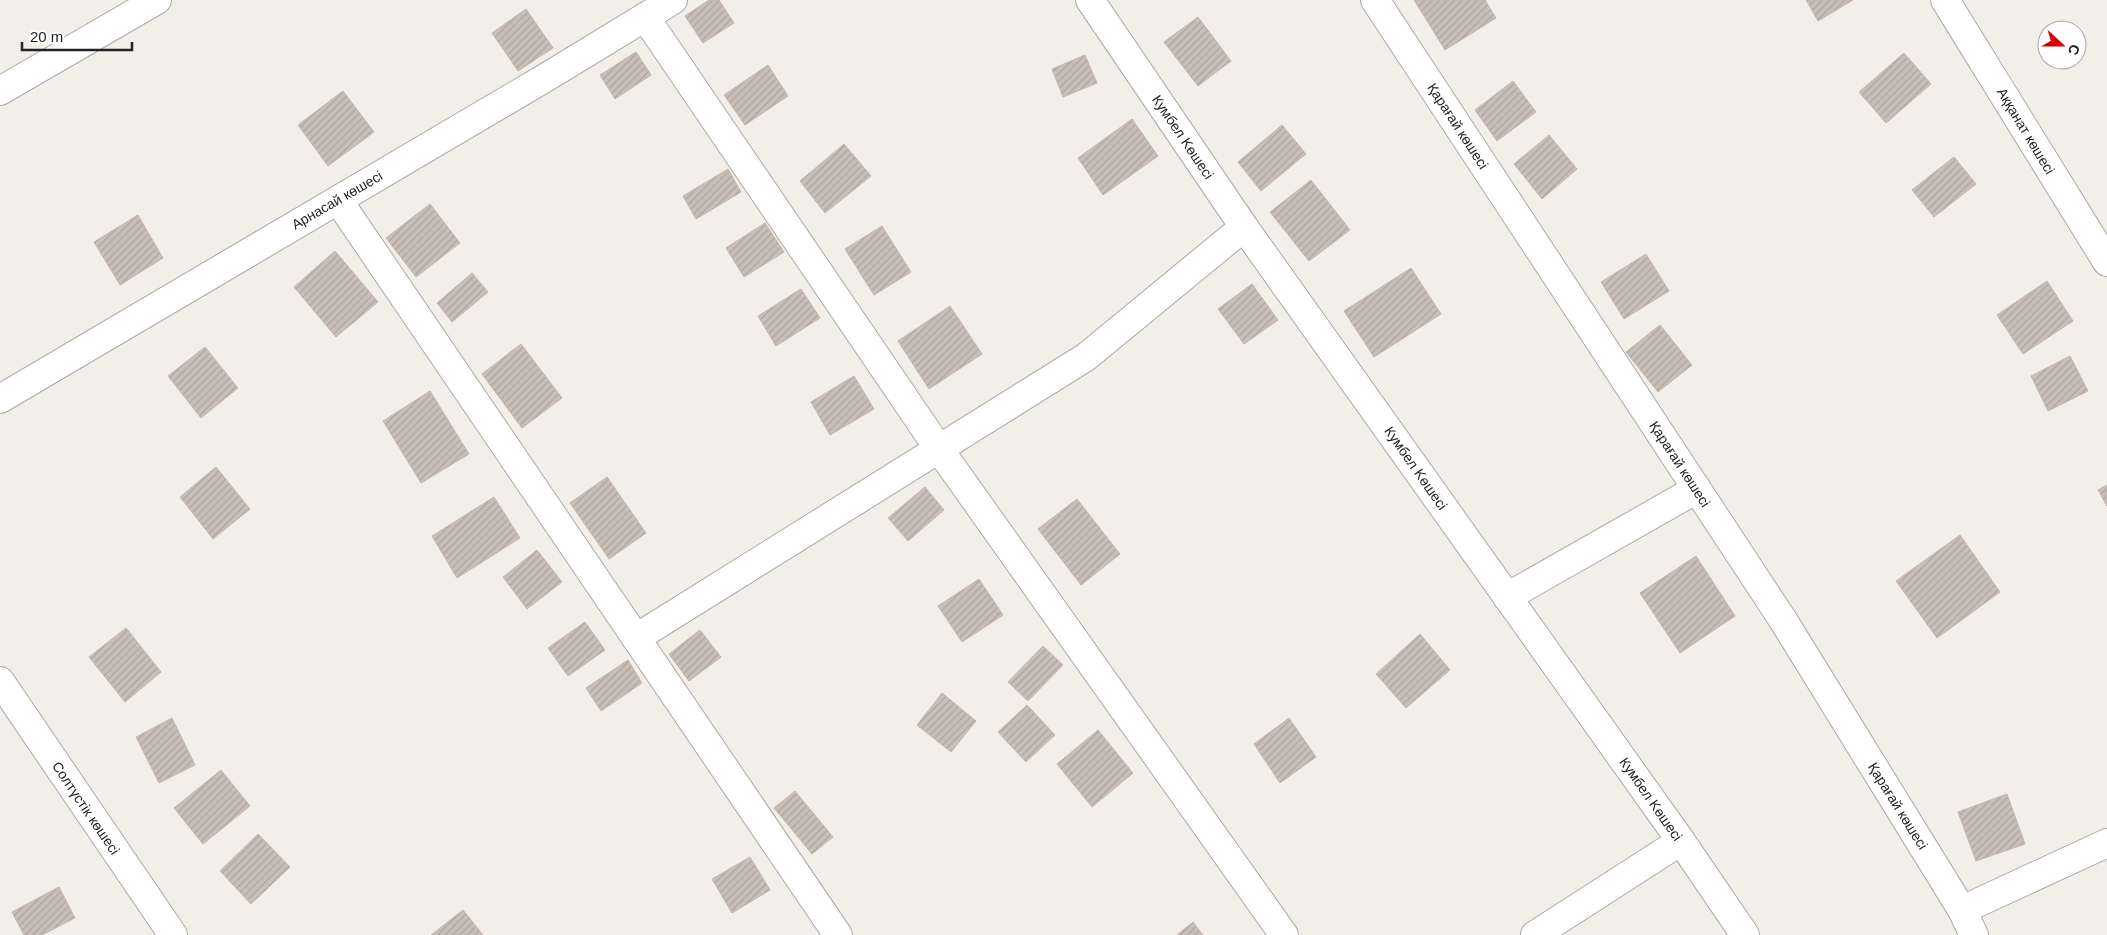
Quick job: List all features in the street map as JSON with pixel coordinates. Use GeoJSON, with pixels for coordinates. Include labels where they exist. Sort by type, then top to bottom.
{"type":"FeatureCollection","features":[{"type":"Feature","properties":{"kind":"street"},"geometry":{"type":"LineString","coordinates":[[0,90],[157,0]]}},
{"type":"Feature","properties":{"kind":"street","name":"Арнасай көшесі"},"geometry":{"type":"LineString","coordinates":[[0,399],[673,0]]}},
{"type":"Feature","properties":{"kind":"street","name":"Кумбел Kөшесі"},"geometry":{"type":"LineString","coordinates":[[1090,0],[1244,227],[1681,841],[1745,935]]}},
{"type":"Feature","properties":{"kind":"street","name":"Қарағай көшесі"},"geometry":{"type":"LineString","coordinates":[[1375,0],[1783,620],[1962,910],[1974,935]]}},
{"type":"Feature","properties":{"kind":"street","name":"Аққанат көшесі"},"geometry":{"type":"LineString","coordinates":[[1945,0],[2107,262]]}},
{"type":"Feature","properties":{"kind":"street"},"geometry":{"type":"LineString","coordinates":[[645,17],[939,449],[1284,935]]}},
{"type":"Feature","properties":{"kind":"street"},"geometry":{"type":"LineString","coordinates":[[338,200],[838,935]]}},
{"type":"Feature","properties":{"kind":"street"},"geometry":{"type":"LineString","coordinates":[[636,638],[1086,357],[1244,227]]}},
{"type":"Feature","properties":{"kind":"street"},"geometry":{"type":"LineString","coordinates":[[1507,597],[1697,489]]}},
{"type":"Feature","properties":{"kind":"street","name":"Солтүстік көшесі"},"geometry":{"type":"LineString","coordinates":[[0,681],[173,935]]}},
{"type":"Feature","properties":{"kind":"street"},"geometry":{"type":"LineString","coordinates":[[1535,935],[1681,841]]}},
{"type":"Feature","properties":{"kind":"street"},"geometry":{"type":"LineString","coordinates":[[1962,910],[2107,843]]}},
{"type":"Feature","properties":{"kind":"building"},"geometry":{"type":"Polygon","coordinates":[[[709,0],[719,0],[734,23],[703,43],[685,16],[709,0]]]}},
{"type":"Feature","properties":{"kind":"building"},"geometry":{"type":"Polygon","coordinates":[[[1414,0],[1485,0],[1496,18],[1445,50],[1414,0]]]}},
{"type":"Feature","properties":{"kind":"building"},"geometry":{"type":"Polygon","coordinates":[[[1806,0],[1853,0],[1818,21],[1806,0]]]}},
{"type":"Feature","properties":{"kind":"building"},"geometry":{"type":"Polygon","coordinates":[[[526,9],[553,48],[518,71],[492,33],[526,9]]]}},
{"type":"Feature","properties":{"kind":"building"},"geometry":{"type":"Polygon","coordinates":[[[1198,17],[1231,61],[1198,86],[1164,42],[1198,17]]]}},
{"type":"Feature","properties":{"kind":"building"},"geometry":{"type":"Polygon","coordinates":[[[636,52],[651,75],[615,99],[600,75],[636,52]]]}},
{"type":"Feature","properties":{"kind":"building"},"geometry":{"type":"Polygon","coordinates":[[[1904,53],[1931,84],[1886,123],[1859,92],[1904,53]]]}},
{"type":"Feature","properties":{"kind":"building"},"geometry":{"type":"Polygon","coordinates":[[[1085,55],[1097,83],[1063,97],[1052,69],[1085,55]]]}},
{"type":"Feature","properties":{"kind":"building"},"geometry":{"type":"Polygon","coordinates":[[[768,65],[788,96],[745,125],[724,95],[768,65]]]}},
{"type":"Feature","properties":{"kind":"building"},"geometry":{"type":"Polygon","coordinates":[[[1513,81],[1536,112],[1497,141],[1475,110],[1513,81]]]}},
{"type":"Feature","properties":{"kind":"building"},"geometry":{"type":"Polygon","coordinates":[[[343,91],[374,132],[328,166],[298,125],[343,91]]]}},
{"type":"Feature","properties":{"kind":"building"},"geometry":{"type":"Polygon","coordinates":[[[1132,119],[1158,156],[1103,195],[1078,158],[1132,119]]]}},
{"type":"Feature","properties":{"kind":"building"},"geometry":{"type":"Polygon","coordinates":[[[1282,125],[1306,154],[1261,191],[1238,162],[1282,125]]]}},
{"type":"Feature","properties":{"kind":"building"},"geometry":{"type":"Polygon","coordinates":[[[1549,135],[1577,169],[1542,199],[1514,164],[1549,135]]]}},
{"type":"Feature","properties":{"kind":"building"},"geometry":{"type":"Polygon","coordinates":[[[844,144],[871,176],[825,213],[800,181],[844,144]]]}},
{"type":"Feature","properties":{"kind":"building"},"geometry":{"type":"Polygon","coordinates":[[[1954,157],[1976,184],[1934,217],[1912,190],[1954,157]]]}},
{"type":"Feature","properties":{"kind":"building"},"geometry":{"type":"Polygon","coordinates":[[[728,169],[741,192],[696,219],[683,196],[728,169]]]}},
{"type":"Feature","properties":{"kind":"building"},"geometry":{"type":"Polygon","coordinates":[[[1311,180],[1350,230],[1309,261],[1270,212],[1311,180]]]}},
{"type":"Feature","properties":{"kind":"building"},"geometry":{"type":"Polygon","coordinates":[[[430,204],[460,243],[416,277],[386,238],[430,204]]]}},
{"type":"Feature","properties":{"kind":"building"},"geometry":{"type":"Polygon","coordinates":[[[138,215],[163,258],[120,285],[94,242],[138,215]]]}},
{"type":"Feature","properties":{"kind":"building"},"geometry":{"type":"Polygon","coordinates":[[[765,223],[784,252],[744,277],[726,248],[765,223]]]}},
{"type":"Feature","properties":{"kind":"building"},"geometry":{"type":"Polygon","coordinates":[[[882,226],[911,272],[874,295],[845,249],[882,226]]]}},
{"type":"Feature","properties":{"kind":"building"},"geometry":{"type":"Polygon","coordinates":[[[335,251],[378,302],[336,337],[294,287],[335,251]]]}},
{"type":"Feature","properties":{"kind":"building"},"geometry":{"type":"Polygon","coordinates":[[[1646,254],[1669,291],[1624,319],[1601,282],[1646,254]]]}},
{"type":"Feature","properties":{"kind":"building"},"geometry":{"type":"Polygon","coordinates":[[[1411,268],[1441,314],[1374,357],[1344,311],[1411,268]]]}},
{"type":"Feature","properties":{"kind":"building"},"geometry":{"type":"Polygon","coordinates":[[[472,273],[488,292],[452,322],[437,303],[472,273]]]}},
{"type":"Feature","properties":{"kind":"building"},"geometry":{"type":"Polygon","coordinates":[[[2047,281],[2073,321],[2023,354],[1997,315],[2047,281]]]}},
{"type":"Feature","properties":{"kind":"building"},"geometry":{"type":"Polygon","coordinates":[[[1252,284],[1278,320],[1244,344],[1218,309],[1252,284]]]}},
{"type":"Feature","properties":{"kind":"building"},"geometry":{"type":"Polygon","coordinates":[[[801,289],[820,318],[776,346],[758,316],[801,289]]]}},
{"type":"Feature","properties":{"kind":"building"},"geometry":{"type":"Polygon","coordinates":[[[950,306],[982,354],[929,389],[898,341],[950,306]]]}},
{"type":"Feature","properties":{"kind":"building"},"geometry":{"type":"Polygon","coordinates":[[[1660,325],[1692,365],[1658,392],[1626,352],[1660,325]]]}},
{"type":"Feature","properties":{"kind":"building"},"geometry":{"type":"Polygon","coordinates":[[[521,344],[562,398],[522,428],[482,374],[521,344]]]}},
{"type":"Feature","properties":{"kind":"building"},"geometry":{"type":"Polygon","coordinates":[[[205,347],[238,388],[201,418],[168,376],[205,347]]]}},
{"type":"Feature","properties":{"kind":"building"},"geometry":{"type":"Polygon","coordinates":[[[2070,356],[2088,391],[2048,411],[2031,376],[2070,356]]]}},
{"type":"Feature","properties":{"kind":"building"},"geometry":{"type":"Polygon","coordinates":[[[854,376],[874,409],[830,435],[811,402],[854,376]]]}},
{"type":"Feature","properties":{"kind":"building"},"geometry":{"type":"Polygon","coordinates":[[[430,391],[469,454],[421,483],[383,421],[430,391]]]}},
{"type":"Feature","properties":{"kind":"building"},"geometry":{"type":"Polygon","coordinates":[[[216,467],[250,509],[213,539],[180,497],[216,467]]]}},
{"type":"Feature","properties":{"kind":"building"},"geometry":{"type":"Polygon","coordinates":[[[607,477],[646,533],[609,559],[570,503],[607,477]]]}},
{"type":"Feature","properties":{"kind":"building"},"geometry":{"type":"Polygon","coordinates":[[[2107,485],[2107,506],[2098,490],[2107,485]]]}},
{"type":"Feature","properties":{"kind":"building"},"geometry":{"type":"Polygon","coordinates":[[[925,487],[944,510],[908,541],[888,518],[925,487]]]}},
{"type":"Feature","properties":{"kind":"building"},"geometry":{"type":"Polygon","coordinates":[[[494,497],[520,538],[457,578],[432,536],[494,497]]]}},
{"type":"Feature","properties":{"kind":"building"},"geometry":{"type":"Polygon","coordinates":[[[1077,499],[1120,554],[1081,585],[1038,529],[1077,499]]]}},
{"type":"Feature","properties":{"kind":"building"},"geometry":{"type":"Polygon","coordinates":[[[1960,535],[2000,592],[1937,638],[1896,581],[1960,535]]]}},
{"type":"Feature","properties":{"kind":"building"},"geometry":{"type":"Polygon","coordinates":[[[537,550],[562,582],[527,609],[503,577],[537,550]]]}},
{"type":"Feature","properties":{"kind":"building"},"geometry":{"type":"Polygon","coordinates":[[[1696,556],[1735,616],[1680,653],[1640,593],[1696,556]]]}},
{"type":"Feature","properties":{"kind":"building"},"geometry":{"type":"Polygon","coordinates":[[[979,579],[1003,615],[962,642],[938,606],[979,579]]]}},
{"type":"Feature","properties":{"kind":"building"},"geometry":{"type":"Polygon","coordinates":[[[585,622],[605,650],[568,676],[548,648],[585,622]]]}},
{"type":"Feature","properties":{"kind":"building"},"geometry":{"type":"Polygon","coordinates":[[[126,628],[161,672],[125,702],[89,657],[126,628]]]}},
{"type":"Feature","properties":{"kind":"building"},"geometry":{"type":"Polygon","coordinates":[[[700,630],[721,657],[689,681],[669,654],[700,630]]]}},
{"type":"Feature","properties":{"kind":"building"},"geometry":{"type":"Polygon","coordinates":[[[1420,634],[1450,670],[1406,708],[1376,674],[1420,634]]]}},
{"type":"Feature","properties":{"kind":"building"},"geometry":{"type":"Polygon","coordinates":[[[1043,646],[1063,665],[1028,701],[1008,682],[1043,646]]]}},
{"type":"Feature","properties":{"kind":"building"},"geometry":{"type":"Polygon","coordinates":[[[628,660],[642,683],[601,711],[586,688],[628,660]]]}},
{"type":"Feature","properties":{"kind":"building"},"geometry":{"type":"Polygon","coordinates":[[[942,693],[976,721],[951,752],[917,725],[942,693]]]}},
{"type":"Feature","properties":{"kind":"building"},"geometry":{"type":"Polygon","coordinates":[[[1027,705],[1055,735],[1026,762],[998,732],[1027,705]]]}},
{"type":"Feature","properties":{"kind":"building"},"geometry":{"type":"Polygon","coordinates":[[[172,718],[195,765],[159,783],[136,737],[172,718]]]}},
{"type":"Feature","properties":{"kind":"building"},"geometry":{"type":"Polygon","coordinates":[[[1289,718],[1316,757],[1280,783],[1254,744],[1289,718]]]}},
{"type":"Feature","properties":{"kind":"building"},"geometry":{"type":"Polygon","coordinates":[[[1098,730],[1133,773],[1092,807],[1057,764],[1098,730]]]}},
{"type":"Feature","properties":{"kind":"building"},"geometry":{"type":"Polygon","coordinates":[[[221,770],[250,806],[203,844],[174,808],[221,770]]]}},
{"type":"Feature","properties":{"kind":"building"},"geometry":{"type":"Polygon","coordinates":[[[795,791],[833,837],[812,854],[774,808],[795,791]]]}},
{"type":"Feature","properties":{"kind":"building"},"geometry":{"type":"Polygon","coordinates":[[[2007,794],[2025,844],[1976,861],[1958,812],[2007,794]]]}},
{"type":"Feature","properties":{"kind":"building"},"geometry":{"type":"Polygon","coordinates":[[[258,834],[290,867],[251,904],[220,871],[258,834]]]}},
{"type":"Feature","properties":{"kind":"building"},"geometry":{"type":"Polygon","coordinates":[[[750,857],[770,890],[732,913],[712,879],[750,857]]]}},
{"type":"Feature","properties":{"kind":"building"},"geometry":{"type":"Polygon","coordinates":[[[59,887],[75,918],[42,935],[24,935],[12,912],[59,887]]]}},
{"type":"Feature","properties":{"kind":"building"},"geometry":{"type":"Polygon","coordinates":[[[463,910],[483,935],[431,935],[463,910]]]}},
{"type":"Feature","properties":{"kind":"building"},"geometry":{"type":"Polygon","coordinates":[[[1193,922],[1203,935],[1177,935],[1193,922]]]}}]}
